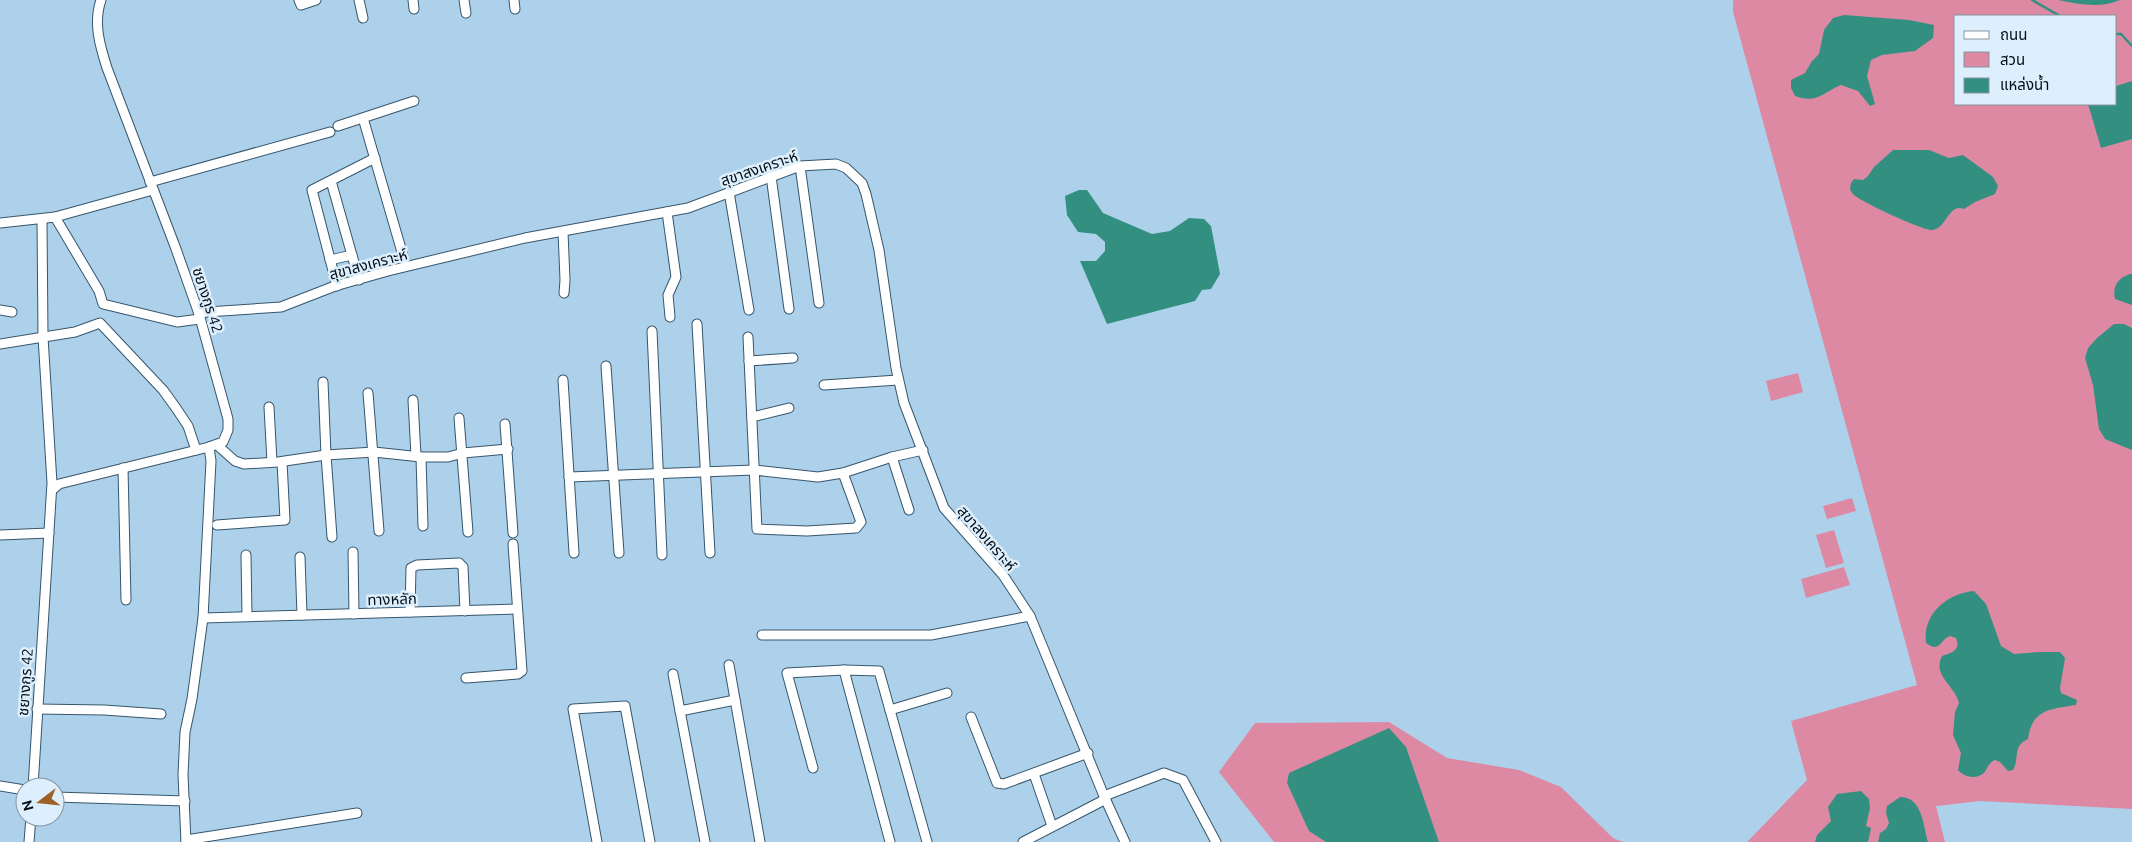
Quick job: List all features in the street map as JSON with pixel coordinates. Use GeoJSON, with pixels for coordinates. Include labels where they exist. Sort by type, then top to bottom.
{"type":"FeatureCollection","features":[{"type":"Feature","properties":{"kind":"street","name":"ชยางกูร 42"},"geometry":{"type":"LineString","coordinates":[[101,0],[97,10],[98,39],[107,68],[200,316],[228,419],[226,436],[223,442],[213,446]]}},
{"type":"Feature","properties":{"kind":"street"},"geometry":{"type":"LineString","coordinates":[[299,0],[301,5],[316,0]]}},
{"type":"Feature","properties":{"kind":"street"},"geometry":{"type":"LineString","coordinates":[[359,0],[363,18]]}},
{"type":"Feature","properties":{"kind":"street"},"geometry":{"type":"LineString","coordinates":[[464,0],[466,13]]}},
{"type":"Feature","properties":{"kind":"street"},"geometry":{"type":"LineString","coordinates":[[338,126],[414,101]]}},
{"type":"Feature","properties":{"kind":"street"},"geometry":{"type":"LineString","coordinates":[[363,118],[404,259]]}},
{"type":"Feature","properties":{"kind":"street"},"geometry":{"type":"LineString","coordinates":[[0,223],[42,220],[55,217],[330,132]]}},
{"type":"Feature","properties":{"kind":"street"},"geometry":{"type":"LineString","coordinates":[[337,286],[312,190],[374,158]]}},
{"type":"Feature","properties":{"kind":"street","name":"สุขาสงเคราะห์"},"geometry":{"type":"LineString","coordinates":[[55,217],[99,291],[103,304],[177,322],[200,316],[207,312],[276,308],[337,286],[525,238],[688,208],[800,166],[836,164],[846,168],[862,183],[866,194],[879,250],[898,380],[904,403],[944,508],[1003,575],[1030,616],[1125,842]]}},
{"type":"Feature","properties":{"kind":"street"},"geometry":{"type":"LineString","coordinates":[[800,166],[818,303]]}},
{"type":"Feature","properties":{"kind":"street"},"geometry":{"type":"LineString","coordinates":[[771,176],[789,309]]}},
{"type":"Feature","properties":{"kind":"street"},"geometry":{"type":"LineString","coordinates":[[331,181],[359,280]]}},
{"type":"Feature","properties":{"kind":"street"},"geometry":{"type":"LineString","coordinates":[[729,192],[749,310]]}},
{"type":"Feature","properties":{"kind":"street"},"geometry":{"type":"LineString","coordinates":[[667,212],[676,277],[668,295],[670,317]]}},
{"type":"Feature","properties":{"kind":"street","name":"ชยางกูร 42"},"geometry":{"type":"LineString","coordinates":[[34,777],[52,490],[43,337],[42,220]]}},
{"type":"Feature","properties":{"kind":"street"},"geometry":{"type":"LineString","coordinates":[[563,232],[564,293]]}},
{"type":"Feature","properties":{"kind":"street"},"geometry":{"type":"LineString","coordinates":[[330,260],[352,255]]}},
{"type":"Feature","properties":{"kind":"street"},"geometry":{"type":"LineString","coordinates":[[0,310],[12,312]]}},
{"type":"Feature","properties":{"kind":"street"},"geometry":{"type":"LineString","coordinates":[[0,344],[75,332],[100,323],[163,390],[188,426],[196,450]]}},
{"type":"Feature","properties":{"kind":"street"},"geometry":{"type":"LineString","coordinates":[[697,324],[710,553]]}},
{"type":"Feature","properties":{"kind":"street"},"geometry":{"type":"LineString","coordinates":[[652,331],[662,556]]}},
{"type":"Feature","properties":{"kind":"street"},"geometry":{"type":"LineString","coordinates":[[748,337],[756,529],[807,531],[856,528],[861,522],[843,473]]}},
{"type":"Feature","properties":{"kind":"street"},"geometry":{"type":"LineString","coordinates":[[749,361],[793,358]]}},
{"type":"Feature","properties":{"kind":"street"},"geometry":{"type":"LineString","coordinates":[[606,366],[612,477],[619,553]]}},
{"type":"Feature","properties":{"kind":"street"},"geometry":{"type":"LineString","coordinates":[[563,380],[574,553]]}},
{"type":"Feature","properties":{"kind":"street"},"geometry":{"type":"LineString","coordinates":[[824,385],[898,380]]}},
{"type":"Feature","properties":{"kind":"street"},"geometry":{"type":"LineString","coordinates":[[323,382],[332,537]]}},
{"type":"Feature","properties":{"kind":"street"},"geometry":{"type":"LineString","coordinates":[[368,393],[380,531]]}},
{"type":"Feature","properties":{"kind":"street"},"geometry":{"type":"LineString","coordinates":[[413,400],[423,526]]}},
{"type":"Feature","properties":{"kind":"street"},"geometry":{"type":"LineString","coordinates":[[269,407],[272,462]]}},
{"type":"Feature","properties":{"kind":"street"},"geometry":{"type":"LineString","coordinates":[[752,417],[789,408]]}},
{"type":"Feature","properties":{"kind":"street"},"geometry":{"type":"LineString","coordinates":[[458,418],[463,453],[468,532]]}},
{"type":"Feature","properties":{"kind":"street"},"geometry":{"type":"LineString","coordinates":[[505,424],[513,532]]}},
{"type":"Feature","properties":{"kind":"street"},"geometry":{"type":"LineString","coordinates":[[213,446],[203,618],[192,699],[185,732],[183,768],[186,841],[357,813]]}},
{"type":"Feature","properties":{"kind":"street"},"geometry":{"type":"LineString","coordinates":[[52,490],[59,484],[213,446],[235,461],[244,464],[282,462],[326,455],[374,452],[418,457],[448,457],[463,453],[508,449]]}},
{"type":"Feature","properties":{"kind":"street"},"geometry":{"type":"LineString","coordinates":[[569,477],[612,477],[754,470],[818,477],[843,473],[892,457],[923,450]]}},
{"type":"Feature","properties":{"kind":"street"},"geometry":{"type":"LineString","coordinates":[[892,457],[909,510]]}},
{"type":"Feature","properties":{"kind":"street"},"geometry":{"type":"LineString","coordinates":[[217,525],[285,520],[282,462]]}},
{"type":"Feature","properties":{"kind":"street"},"geometry":{"type":"LineString","coordinates":[[123,468],[126,600]]}},
{"type":"Feature","properties":{"kind":"street"},"geometry":{"type":"LineString","coordinates":[[0,535],[49,533]]}},
{"type":"Feature","properties":{"kind":"street"},"geometry":{"type":"LineString","coordinates":[[466,678],[521,673],[513,544]]}},
{"type":"Feature","properties":{"kind":"street"},"geometry":{"type":"LineString","coordinates":[[353,552],[354,614]]}},
{"type":"Feature","properties":{"kind":"street"},"geometry":{"type":"LineString","coordinates":[[246,555],[247,616]]}},
{"type":"Feature","properties":{"kind":"street"},"geometry":{"type":"LineString","coordinates":[[300,557],[302,615]]}},
{"type":"Feature","properties":{"kind":"street"},"geometry":{"type":"LineString","coordinates":[[410,612],[411,568],[458,563],[463,567],[465,611]]}},
{"type":"Feature","properties":{"kind":"street","name":"ทางหลัก"},"geometry":{"type":"LineString","coordinates":[[203,618],[517,609]]}},
{"type":"Feature","properties":{"kind":"street"},"geometry":{"type":"LineString","coordinates":[[762,635],[931,635],[1030,616]]}},
{"type":"Feature","properties":{"kind":"street"},"geometry":{"type":"LineString","coordinates":[[729,665],[760,842]]}},
{"type":"Feature","properties":{"kind":"street"},"geometry":{"type":"LineString","coordinates":[[844,670],[890,842]]}},
{"type":"Feature","properties":{"kind":"street"},"geometry":{"type":"LineString","coordinates":[[813,768],[787,673],[844,670],[879,671],[927,842]]}},
{"type":"Feature","properties":{"kind":"street"},"geometry":{"type":"LineString","coordinates":[[673,674],[705,842]]}},
{"type":"Feature","properties":{"kind":"street"},"geometry":{"type":"LineString","coordinates":[[890,710],[947,693]]}},
{"type":"Feature","properties":{"kind":"street"},"geometry":{"type":"LineString","coordinates":[[680,711],[735,700]]}},
{"type":"Feature","properties":{"kind":"street"},"geometry":{"type":"LineString","coordinates":[[597,842],[573,709],[625,706],[650,842]]}},
{"type":"Feature","properties":{"kind":"street"},"geometry":{"type":"LineString","coordinates":[[37,709],[104,710],[161,714]]}},
{"type":"Feature","properties":{"kind":"street"},"geometry":{"type":"LineString","coordinates":[[971,717],[997,783],[1004,784],[1088,754]]}},
{"type":"Feature","properties":{"kind":"street"},"geometry":{"type":"LineString","coordinates":[[1023,842],[1105,798],[1164,773],[1183,780],[1216,842]]}},
{"type":"Feature","properties":{"kind":"street"},"geometry":{"type":"LineString","coordinates":[[1034,774],[1052,826]]}},
{"type":"Feature","properties":{"kind":"street"},"geometry":{"type":"LineString","coordinates":[[0,786],[15,788]]}},
{"type":"Feature","properties":{"kind":"street"},"geometry":{"type":"LineString","coordinates":[[65,797],[185,801]]}},
{"type":"Feature","properties":{"kind":"street"},"geometry":{"type":"LineString","coordinates":[[29,842],[30,827]]}},
{"type":"Feature","properties":{"kind":"green space"},"geometry":{"type":"Polygon","coordinates":[[[1733,0],[2132,0],[2132,809],[1980,801],[1936,806],[1945,842],[1747,842],[1807,780],[1791,721],[1917,685],[1733,12],[1733,0]]]}},
{"type":"Feature","properties":{"kind":"green space"},"geometry":{"type":"Polygon","coordinates":[[[1798,373],[1803,392],[1771,401],[1766,381],[1798,373]]]}},
{"type":"Feature","properties":{"kind":"green space"},"geometry":{"type":"Polygon","coordinates":[[[1852,498],[1856,511],[1827,519],[1823,506],[1852,498]]]}},
{"type":"Feature","properties":{"kind":"green space"},"geometry":{"type":"Polygon","coordinates":[[[1834,530],[1844,563],[1826,568],[1816,535],[1834,530]]]}},
{"type":"Feature","properties":{"kind":"green space"},"geometry":{"type":"Polygon","coordinates":[[[1844,567],[1850,585],[1806,598],[1801,579],[1844,567]]]}},
{"type":"Feature","properties":{"kind":"green space"},"geometry":{"type":"Polygon","coordinates":[[[1389,722],[1447,758],[1519,770],[1561,787],[1613,838],[1623,842],[1274,842],[1219,772],[1255,723],[1389,722]]]}},
{"type":"Feature","properties":{"kind":"water"},"geometry":{"type":"Polygon","coordinates":[[[2058,0],[2120,0],[2097,5],[2058,0]]]}},
{"type":"Feature","properties":{"kind":"water"},"geometry":{"type":"Polygon","coordinates":[[[1844,15],[1909,20],[1934,25],[1933,38],[1915,51],[1882,55],[1871,60],[1867,76],[1875,104],[1870,106],[1858,91],[1841,85],[1814,98],[1809,99],[1795,96],[1791,88],[1791,80],[1805,73],[1819,54],[1824,30],[1833,18],[1844,15]]]}},
{"type":"Feature","properties":{"kind":"water"},"geometry":{"type":"Polygon","coordinates":[[[2132,81],[2132,139],[2101,148],[2088,105],[2117,105],[2117,86],[2132,81]]]}},
{"type":"Feature","properties":{"kind":"water"},"geometry":{"type":"Polygon","coordinates":[[[1893,150],[1929,150],[1949,158],[1963,155],[1993,177],[1998,186],[1995,194],[1975,202],[1964,209],[1954,210],[1937,229],[1926,229],[1905,221],[1859,199],[1850,189],[1854,179],[1863,180],[1893,150]]]}},
{"type":"Feature","properties":{"kind":"water"},"geometry":{"type":"Polygon","coordinates":[[[1079,190],[1087,190],[1103,213],[1152,234],[1170,231],[1189,218],[1204,219],[1211,226],[1220,274],[1211,289],[1202,290],[1195,301],[1107,324],[1080,261],[1096,261],[1105,251],[1105,242],[1096,234],[1078,232],[1067,215],[1065,196],[1079,190]]]}},
{"type":"Feature","properties":{"kind":"water"},"geometry":{"type":"Polygon","coordinates":[[[2132,274],[2132,305],[2115,299],[2114,294],[2115,286],[2119,280],[2132,274]]]}},
{"type":"Feature","properties":{"kind":"water"},"geometry":{"type":"Polygon","coordinates":[[[2114,324],[2124,324],[2132,328],[2132,450],[2105,439],[2099,429],[2093,385],[2085,358],[2088,348],[2114,324]]]}},
{"type":"Feature","properties":{"kind":"water"},"geometry":{"type":"Polygon","coordinates":[[[1974,591],[1986,604],[2001,646],[2014,654],[2060,652],[2065,658],[2060,688],[2061,693],[2077,700],[2076,705],[2044,712],[2038,716],[2030,729],[2028,739],[2018,749],[2013,770],[2008,771],[2000,762],[1995,760],[1989,764],[1984,773],[1974,777],[1967,776],[1958,770],[1961,753],[1953,735],[1955,712],[1959,703],[1940,669],[1942,656],[1955,650],[1957,645],[1956,638],[1950,636],[1939,645],[1933,647],[1926,643],[1926,633],[1928,623],[1939,607],[1955,596],[1974,591]]]}},
{"type":"Feature","properties":{"kind":"water"},"geometry":{"type":"Polygon","coordinates":[[[1389,728],[1406,747],[1439,842],[1326,842],[1309,831],[1287,783],[1289,773],[1389,728]]]}},
{"type":"Feature","properties":{"kind":"water"},"geometry":{"type":"Polygon","coordinates":[[[1861,791],[1869,799],[1870,808],[1866,826],[1871,828],[1868,842],[1815,842],[1817,835],[1831,821],[1828,807],[1837,794],[1861,791]]]}},
{"type":"Feature","properties":{"kind":"water"},"geometry":{"type":"Polygon","coordinates":[[[1900,797],[1907,798],[1917,806],[1923,820],[1928,842],[1878,842],[1880,833],[1886,829],[1889,823],[1886,813],[1887,806],[1900,797]]]}},
{"type":"Feature","properties":{"kind":"waterway"},"geometry":{"type":"LineString","coordinates":[[2032,0],[2058,15]]}},
{"type":"Feature","properties":{"kind":"waterway"},"geometry":{"type":"LineString","coordinates":[[2117,34],[2121,34],[2132,46]]}}]}
